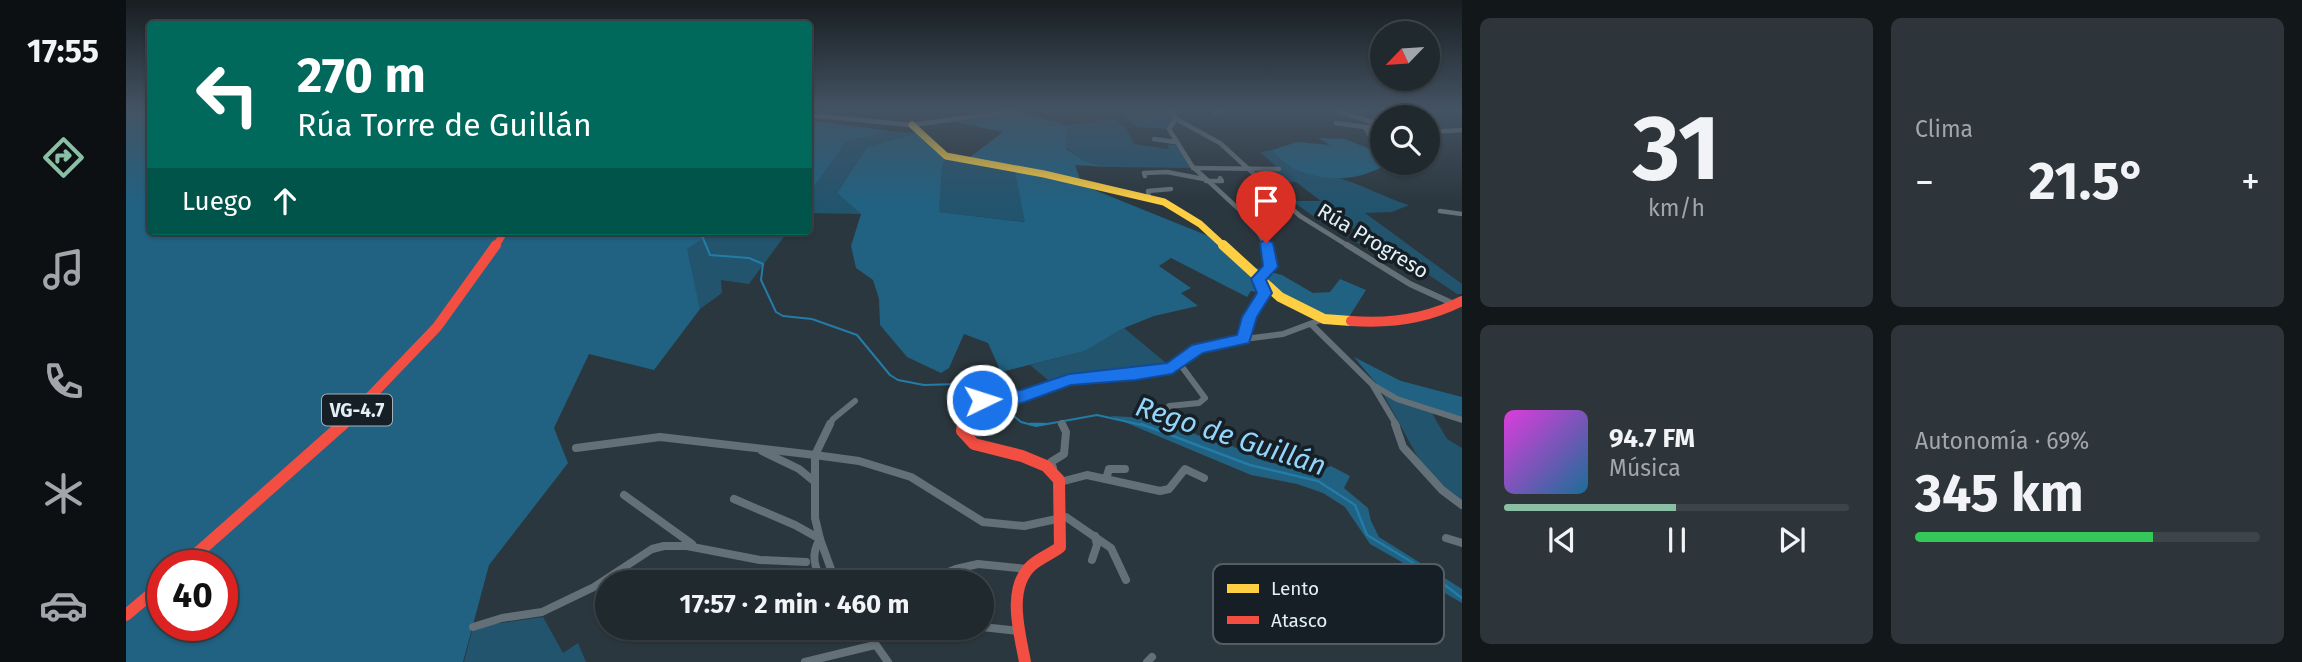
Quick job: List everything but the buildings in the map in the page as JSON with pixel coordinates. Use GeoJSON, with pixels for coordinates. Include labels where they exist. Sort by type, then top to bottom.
{"type":"FeatureCollection","features":[{"type":"Feature","properties":{"kind":"main road"},"geometry":{"type":"LineString","coordinates":[[929,141],[946,156],[1149,194],[1165,200],[1200,224],[1232,257],[1280,297],[1324,319],[1368,323],[1442,313],[1459,303]]}},
{"type":"Feature","properties":{"kind":"main road","name":"VG-4.7"},"geometry":{"type":"LineString","coordinates":[[201,550],[321,446],[387,381],[452,306],[503,235]]}},
{"type":"Feature","properties":{"kind":"main road"},"geometry":{"type":"LineString","coordinates":[[1025,662],[1019,631],[1020,591],[1027,569],[1058,550],[1060,482],[1053,470],[1038,461],[968,440],[962,431],[967,408],[982,400],[1022,397],[1069,380],[1136,374],[1180,364],[1198,349],[1244,339]]}},
{"type":"Feature","properties":{"kind":"main road"},"geometry":{"type":"LineString","coordinates":[[126,615],[147,597]]}},
{"type":"Feature","properties":{"kind":"street"},"geometry":{"type":"LineString","coordinates":[[1167,141],[1175,142],[1193,168],[1251,220],[1266,243],[1271,267],[1259,279],[1264,293],[1250,317],[1244,339],[1283,334],[1324,319]]}},
{"type":"Feature","properties":{"kind":"street","name":"Rúa Progreso"},"geometry":{"type":"LineString","coordinates":[[1216,141],[1300,216],[1410,284],[1459,303]]}},
{"type":"Feature","properties":{"kind":"street"},"geometry":{"type":"LineString","coordinates":[[1193,168],[1279,169]]}},
{"type":"Feature","properties":{"kind":"street"},"geometry":{"type":"LineString","coordinates":[[1145,176],[1146,173],[1158,172],[1222,181],[1220,178]]}},
{"type":"Feature","properties":{"kind":"street"},"geometry":{"type":"LineString","coordinates":[[1149,194],[1152,187],[1163,186]]}},
{"type":"Feature","properties":{"kind":"street"},"geometry":{"type":"LineString","coordinates":[[1149,194],[1171,189]]}},
{"type":"Feature","properties":{"kind":"street"},"geometry":{"type":"LineString","coordinates":[[1440,211],[1462,214]]}},
{"type":"Feature","properties":{"kind":"street"},"geometry":{"type":"LineString","coordinates":[[1312,325],[1372,384],[1397,427],[1403,447],[1428,476],[1462,505]]}},
{"type":"Feature","properties":{"kind":"street"},"geometry":{"type":"LineString","coordinates":[[1168,412],[1169,406],[1199,403],[1205,398],[1180,364]]}},
{"type":"Feature","properties":{"kind":"street"},"geometry":{"type":"LineString","coordinates":[[1372,384],[1397,400],[1462,420]]}},
{"type":"Feature","properties":{"kind":"street"},"geometry":{"type":"LineString","coordinates":[[831,570],[815,518],[814,467],[816,454],[833,419],[855,401]]}},
{"type":"Feature","properties":{"kind":"street"},"geometry":{"type":"LineString","coordinates":[[1053,470],[1051,462],[1064,454],[1066,432],[1062,424]]}},
{"type":"Feature","properties":{"kind":"street"},"geometry":{"type":"LineString","coordinates":[[576,448],[660,437],[859,461],[911,477],[983,522],[1024,526],[1066,517],[1115,549],[1126,580]]}},
{"type":"Feature","properties":{"kind":"street"},"geometry":{"type":"LineString","coordinates":[[761,450],[799,469],[816,484]]}},
{"type":"Feature","properties":{"kind":"street"},"geometry":{"type":"LineString","coordinates":[[1106,479],[1109,470],[1125,469]]}},
{"type":"Feature","properties":{"kind":"street"},"geometry":{"type":"LineString","coordinates":[[1060,482],[1087,475],[1160,491],[1169,489],[1185,469],[1203,478]]}},
{"type":"Feature","properties":{"kind":"street"},"geometry":{"type":"LineString","coordinates":[[624,495],[694,546]]}},
{"type":"Feature","properties":{"kind":"street"},"geometry":{"type":"LineString","coordinates":[[734,499],[803,528],[820,539]]}},
{"type":"Feature","properties":{"kind":"street"},"geometry":{"type":"LineString","coordinates":[[1092,560],[1097,545],[1095,536]]}},
{"type":"Feature","properties":{"kind":"street"},"geometry":{"type":"LineString","coordinates":[[1447,538],[1462,543]]}},
{"type":"Feature","properties":{"kind":"street"},"geometry":{"type":"LineString","coordinates":[[810,560],[820,539]]}},
{"type":"Feature","properties":{"kind":"street"},"geometry":{"type":"LineString","coordinates":[[474,627],[502,618],[542,612],[594,587],[652,549],[665,545],[694,546],[745,558],[827,560]]}},
{"type":"Feature","properties":{"kind":"street"},"geometry":{"type":"LineString","coordinates":[[810,560],[815,570]]}},
{"type":"Feature","properties":{"kind":"street"},"geometry":{"type":"LineString","coordinates":[[955,570],[978,564],[1027,569]]}},
{"type":"Feature","properties":{"kind":"street"},"geometry":{"type":"LineString","coordinates":[[994,628],[1019,631]]}},
{"type":"Feature","properties":{"kind":"street"},"geometry":{"type":"LineString","coordinates":[[872,640],[888,662]]}},
{"type":"Feature","properties":{"kind":"street"},"geometry":{"type":"LineString","coordinates":[[805,662],[875,645]]}},
{"type":"Feature","properties":{"kind":"shaded area"},"geometry":{"type":"Polygon","coordinates":[[[126,141],[147,141],[147,235],[709,235],[687,249],[700,309],[654,370],[589,354],[554,428],[568,463],[489,565],[463,662],[126,662],[126,141]]]}},
{"type":"Feature","properties":{"kind":"shaded area"},"geometry":{"type":"Polygon","coordinates":[[[812,141],[851,141],[846,142],[812,189],[812,141]]]}},
{"type":"Feature","properties":{"kind":"shaded area"},"geometry":{"type":"Polygon","coordinates":[[[889,141],[867,147],[837,193],[862,214],[812,213],[812,188],[846,142],[889,141]]]}},
{"type":"Feature","properties":{"kind":"shaded area"},"geometry":{"type":"Polygon","coordinates":[[[889,141],[928,141],[946,156],[942,168],[939,212],[1025,222],[1015,172],[966,160],[991,141],[1066,141],[1066,149],[1087,162],[1109,167],[1075,165],[1082,185],[1211,237],[1252,267],[1282,275],[1313,293],[1330,292],[1340,279],[1366,290],[1349,317],[1323,316],[1287,297],[1251,291],[1247,297],[1171,258],[1159,266],[1191,288],[1181,293],[1198,306],[1154,316],[1124,328],[1085,351],[1001,372],[988,343],[964,334],[949,368],[941,373],[907,357],[880,325],[879,299],[873,280],[856,268],[851,246],[861,214],[837,193],[867,147],[889,141]]]}},
{"type":"Feature","properties":{"kind":"shaded area"},"geometry":{"type":"Polygon","coordinates":[[[1066,141],[1132,141],[1134,144],[1169,149],[1167,145],[1177,145],[1193,168],[1109,167],[1087,162],[1066,148],[1066,141]]]}},
{"type":"Feature","properties":{"kind":"shaded area"},"geometry":{"type":"Polygon","coordinates":[[[1323,141],[1350,141],[1370,149],[1370,172],[1339,178],[1313,175],[1289,166],[1272,150],[1297,142],[1330,145],[1323,141]]]}},
{"type":"Feature","properties":{"kind":"shaded area"},"geometry":{"type":"Polygon","coordinates":[[[1272,150],[1278,158],[1294,168],[1342,179],[1409,205],[1392,212],[1365,213],[1462,284],[1462,294],[1457,294],[1401,256],[1387,260],[1356,242],[1370,241],[1339,218],[1323,223],[1292,201],[1321,201],[1296,182],[1265,181],[1252,169],[1278,168],[1260,152],[1272,150]]]}},
{"type":"Feature","properties":{"kind":"shaded area"},"geometry":{"type":"Polygon","coordinates":[[[946,156],[1015,171],[1026,222],[938,212],[942,168],[946,156]]]}},
{"type":"Feature","properties":{"kind":"shaded area"},"geometry":{"type":"Polygon","coordinates":[[[709,235],[785,235],[749,284],[721,280],[722,293],[700,309],[686,249],[709,235]]]}},
{"type":"Feature","properties":{"kind":"shaded area"},"geometry":{"type":"Polygon","coordinates":[[[1124,328],[1172,368],[1053,384],[1030,365],[1085,351],[1124,328]]]}},
{"type":"Feature","properties":{"kind":"shaded area"},"geometry":{"type":"Polygon","coordinates":[[[1354,357],[1401,381],[1462,397],[1462,420],[1397,399],[1380,388],[1354,357]]]}},
{"type":"Feature","properties":{"kind":"shaded area"},"geometry":{"type":"Polygon","coordinates":[[[1380,388],[1430,410],[1447,439],[1462,448],[1462,505],[1428,476],[1380,388]]]}},
{"type":"Feature","properties":{"kind":"shaded area"},"geometry":{"type":"Polygon","coordinates":[[[1110,416],[1169,419],[1197,435],[1228,444],[1261,460],[1299,470],[1317,472],[1331,466],[1350,476],[1344,488],[1368,508],[1379,537],[1422,564],[1405,564],[1370,544],[1345,507],[1323,493],[1297,484],[1251,475],[1110,416]]]}},
{"type":"Feature","properties":{"kind":"shaded area"},"geometry":{"type":"Polygon","coordinates":[[[1444,578],[1462,589],[1462,603],[1444,592],[1444,578]]]}},
{"type":"Feature","properties":{"kind":"shaded area"},"geometry":{"type":"Polygon","coordinates":[[[543,617],[563,653],[578,643],[586,662],[464,662],[473,627],[543,617]]]}},
{"type":"Feature","properties":{"kind":"waterway","name":"Rego de Guillán"},"geometry":{"type":"LineString","coordinates":[[702,235],[710,255],[749,258],[763,264],[761,280],[776,312],[783,316],[812,319],[857,335],[890,375],[898,380],[924,385],[958,384],[980,395]]}},
{"type":"Feature","properties":{"kind":"waterway","name":"Rego de Guillán"},"geometry":{"type":"LineString","coordinates":[[998,403],[1021,422],[1036,426],[1097,415],[1146,426]]}},
{"type":"Feature","properties":{"kind":"waterway","name":"Rego de Guillán"},"geometry":{"type":"LineString","coordinates":[[1030,424],[1045,424]]}},
{"type":"Feature","properties":{"kind":"waterway","name":"Rego de Guillán"},"geometry":{"type":"LineString","coordinates":[[1141,424],[1250,465],[1318,481],[1355,505],[1367,535],[1415,564]]}},
{"type":"Feature","properties":{"kind":"waterway","name":"Rego de Guillán"},"geometry":{"type":"LineString","coordinates":[[1444,584],[1462,598]]}},
{"type":"Feature","properties":{"kind":"traffic: slow"},"geometry":{"type":"LineString","coordinates":[[929,141],[946,156],[1044,174],[1164,202],[1200,224],[1280,297],[1324,319],[1351,321]]}},
{"type":"Feature","properties":{"kind":"traffic: jam"},"geometry":{"type":"LineString","coordinates":[[201,550],[378,391],[446,316],[502,235]]}},
{"type":"Feature","properties":{"kind":"traffic: jam"},"geometry":{"type":"LineString","coordinates":[[1351,321],[1408,320],[1436,313],[1462,301]]}},
{"type":"Feature","properties":{"kind":"traffic: jam"},"geometry":{"type":"LineString","coordinates":[[1025,662],[1018,614],[1019,590],[1028,569],[1060,547],[1059,480],[1046,466],[1022,456],[974,444],[962,431],[967,407],[982,400],[1022,397],[1069,380],[1172,368],[1198,349],[1244,339]]}},
{"type":"Feature","properties":{"kind":"traffic: jam"},"geometry":{"type":"LineString","coordinates":[[126,615],[147,597]]}},
{"type":"Feature","properties":{"kind":"route"},"geometry":{"type":"LineString","coordinates":[[982,400],[1022,397],[1069,380],[1172,368],[1198,349],[1244,339],[1250,317],[1264,293],[1259,279],[1271,267],[1266,243]]}}]}
